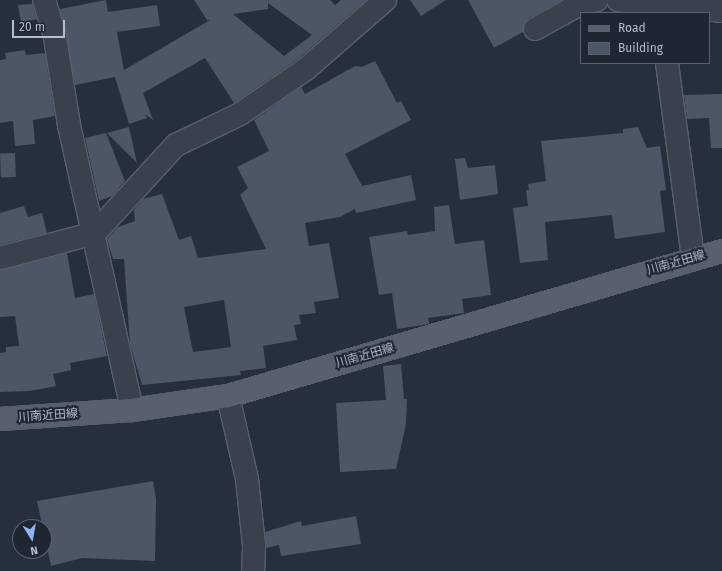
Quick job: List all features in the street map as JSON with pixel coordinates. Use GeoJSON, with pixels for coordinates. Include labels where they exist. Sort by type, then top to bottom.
{"type":"FeatureCollection","features":[{"type":"Feature","properties":{"kind":"main road","name":"川南近田線"},"geometry":{"type":"LineString","coordinates":[[0,419],[132,410],[228,396],[722,250]]}},
{"type":"Feature","properties":{"kind":"street"},"geometry":{"type":"LineString","coordinates":[[44,0],[54,32],[69,125],[95,233],[132,410]]}},
{"type":"Feature","properties":{"kind":"street"},"geometry":{"type":"LineString","coordinates":[[0,258],[95,233],[176,145],[240,114],[306,69],[386,0]]}},
{"type":"Feature","properties":{"kind":"street"},"geometry":{"type":"LineString","coordinates":[[535,29],[582,3],[597,0]]}},
{"type":"Feature","properties":{"kind":"street"},"geometry":{"type":"LineString","coordinates":[[618,0],[660,6],[722,11]]}},
{"type":"Feature","properties":{"kind":"street"},"geometry":{"type":"LineString","coordinates":[[667,64],[693,258]]}},
{"type":"Feature","properties":{"kind":"street"},"geometry":{"type":"LineString","coordinates":[[228,396],[247,478],[254,546],[253,571]]}},
{"type":"Feature","properties":{"kind":"building"},"geometry":{"type":"Polygon","coordinates":[[[106,0],[108,12],[157,5],[160,26],[117,32],[124,70],[210,20],[207,20],[194,0],[330,0],[335,5],[341,0],[366,0],[298,59],[234,103],[205,58],[143,93],[153,120],[145,114],[147,118],[129,124],[115,77],[75,85],[60,9],[106,0]],[[268,3],[268,9],[233,14],[284,56],[312,35],[268,3]]]}},
{"type":"Feature","properties":{"kind":"building"},"geometry":{"type":"Polygon","coordinates":[[[410,0],[446,0],[421,16],[410,0]]]}},
{"type":"Feature","properties":{"kind":"building"},"geometry":{"type":"Polygon","coordinates":[[[468,0],[562,0],[529,18],[524,23],[523,32],[494,48],[468,0]]]}},
{"type":"Feature","properties":{"kind":"building"},"geometry":{"type":"Polygon","coordinates":[[[32,4],[37,19],[21,22],[18,5],[32,4]]]}},
{"type":"Feature","properties":{"kind":"building"},"geometry":{"type":"Polygon","coordinates":[[[25,50],[26,55],[45,53],[55,116],[33,120],[35,144],[15,146],[13,121],[0,123],[0,60],[6,59],[5,53],[25,50]]]}},
{"type":"Feature","properties":{"kind":"building"},"geometry":{"type":"Polygon","coordinates":[[[375,61],[397,103],[401,101],[411,120],[345,154],[362,186],[411,175],[416,200],[356,213],[355,209],[340,217],[305,223],[309,246],[329,243],[339,298],[314,302],[316,313],[299,315],[301,324],[294,325],[297,340],[263,346],[266,368],[240,371],[241,375],[142,385],[130,344],[124,259],[113,259],[107,239],[118,227],[135,221],[134,210],[143,199],[162,194],[179,240],[191,236],[198,258],[266,249],[240,195],[248,188],[237,167],[269,151],[254,120],[301,87],[305,94],[355,66],[362,67],[375,61]],[[224,300],[184,307],[193,352],[231,347],[224,300]]]}},
{"type":"Feature","properties":{"kind":"building"},"geometry":{"type":"Polygon","coordinates":[[[722,94],[722,148],[711,148],[709,118],[687,119],[684,95],[722,94]]]}},
{"type":"Feature","properties":{"kind":"building"},"geometry":{"type":"Polygon","coordinates":[[[129,127],[137,163],[107,133],[129,127]]]}},
{"type":"Feature","properties":{"kind":"building"},"geometry":{"type":"Polygon","coordinates":[[[638,127],[647,148],[660,146],[666,190],[660,191],[665,232],[615,239],[612,215],[545,222],[548,260],[520,263],[513,208],[528,206],[526,190],[529,190],[528,184],[546,181],[541,141],[623,133],[623,129],[638,127]]]}},
{"type":"Feature","properties":{"kind":"building"},"geometry":{"type":"Polygon","coordinates":[[[106,133],[125,181],[112,196],[99,201],[85,138],[106,133]]]}},
{"type":"Feature","properties":{"kind":"building"},"geometry":{"type":"Polygon","coordinates":[[[15,153],[16,177],[1,178],[0,154],[15,153]]]}},
{"type":"Feature","properties":{"kind":"building"},"geometry":{"type":"Polygon","coordinates":[[[465,158],[468,168],[495,165],[498,194],[460,200],[455,159],[465,158]]]}},
{"type":"Feature","properties":{"kind":"building"},"geometry":{"type":"Polygon","coordinates":[[[449,205],[455,244],[484,240],[491,295],[462,299],[464,313],[428,318],[429,324],[397,329],[392,293],[379,295],[369,237],[407,231],[408,235],[435,231],[434,207],[449,205]]]}},
{"type":"Feature","properties":{"kind":"building"},"geometry":{"type":"Polygon","coordinates":[[[24,206],[28,217],[42,213],[47,233],[0,245],[0,213],[24,206]]]}},
{"type":"Feature","properties":{"kind":"building"},"geometry":{"type":"Polygon","coordinates":[[[67,253],[75,298],[94,294],[107,356],[70,363],[71,370],[53,374],[56,386],[30,391],[0,392],[0,353],[6,352],[6,347],[19,346],[15,316],[0,317],[0,270],[67,253]]]}},
{"type":"Feature","properties":{"kind":"building"},"geometry":{"type":"Polygon","coordinates":[[[401,364],[404,399],[407,399],[406,424],[396,469],[340,472],[336,403],[386,400],[383,366],[401,364]]]}},
{"type":"Feature","properties":{"kind":"building"},"geometry":{"type":"Polygon","coordinates":[[[153,481],[156,499],[155,561],[82,558],[51,566],[49,559],[52,559],[52,519],[41,519],[37,501],[153,481]]]}},
{"type":"Feature","properties":{"kind":"building"},"geometry":{"type":"Polygon","coordinates":[[[356,516],[361,544],[281,556],[279,545],[266,548],[265,532],[301,521],[302,526],[356,516]]]}}]}
